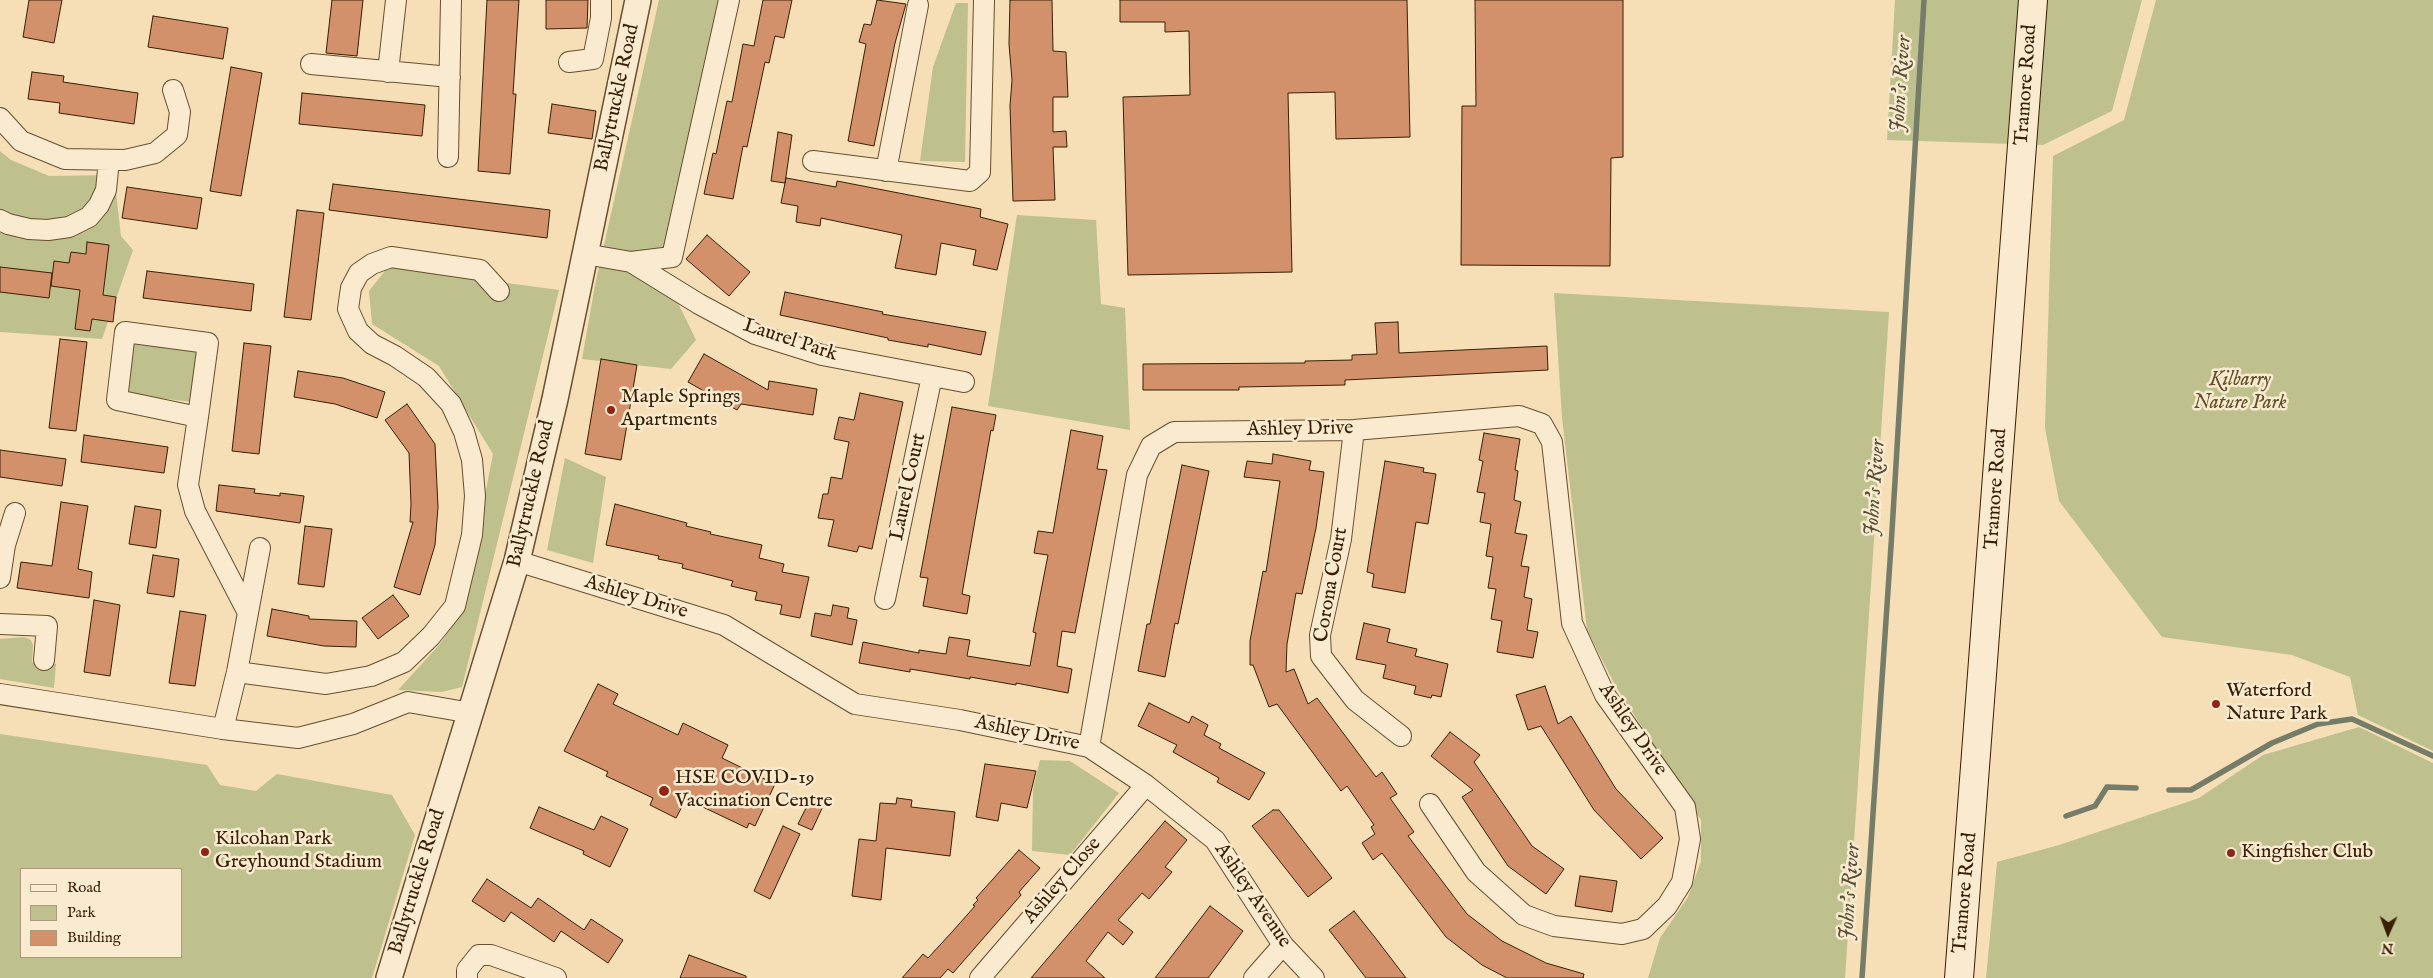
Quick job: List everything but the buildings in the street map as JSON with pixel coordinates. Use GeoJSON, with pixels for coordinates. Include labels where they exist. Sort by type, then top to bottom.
{"type":"FeatureCollection","features":[{"type":"Feature","properties":{"kind":"main road","name":"Tramore Road"},"geometry":{"type":"LineString","coordinates":[[1959,978],[2033,0]]}},
{"type":"Feature","properties":{"kind":"street"},"geometry":{"type":"LineString","coordinates":[[388,72],[396,0]]}},
{"type":"Feature","properties":{"kind":"street"},"geometry":{"type":"LineString","coordinates":[[448,157],[451,0]]}},
{"type":"Feature","properties":{"kind":"street"},"geometry":{"type":"LineString","coordinates":[[569,62],[593,59],[601,18],[601,0]]}},
{"type":"Feature","properties":{"kind":"street","name":"Ballytruckle Road"},"geometry":{"type":"LineString","coordinates":[[389,978],[404,924],[517,561],[542,456],[638,0]]}},
{"type":"Feature","properties":{"kind":"street","name":"Laurel Park"},"geometry":{"type":"LineString","coordinates":[[585,254],[631,262],[672,257],[728,0]]}},
{"type":"Feature","properties":{"kind":"street"},"geometry":{"type":"LineString","coordinates":[[814,161],[970,181],[980,172],[984,0]]}},
{"type":"Feature","properties":{"kind":"street"},"geometry":{"type":"LineString","coordinates":[[886,171],[918,5]]}},
{"type":"Feature","properties":{"kind":"street"},"geometry":{"type":"LineString","coordinates":[[311,64],[450,77]]}},
{"type":"Feature","properties":{"kind":"street"},"geometry":{"type":"LineString","coordinates":[[0,118],[20,141],[65,159],[125,160],[156,153],[178,135],[180,112],[173,90]]}},
{"type":"Feature","properties":{"kind":"street"},"geometry":{"type":"LineString","coordinates":[[0,220],[29,229],[48,230],[69,226],[89,216],[100,205],[106,190],[109,160]]}},
{"type":"Feature","properties":{"kind":"street"},"geometry":{"type":"LineString","coordinates":[[237,672],[326,684],[371,676],[404,662],[431,636],[456,606],[472,535],[475,496],[472,460],[464,432],[451,404],[426,377],[395,356],[372,344],[358,331],[348,309],[351,288],[359,272],[372,264],[391,258],[480,270],[499,291]]}},
{"type":"Feature","properties":{"kind":"street","name":"Laurel Park"},"geometry":{"type":"LineString","coordinates":[[631,262],[699,304],[755,334],[822,355],[964,382]]}},
{"type":"Feature","properties":{"kind":"street"},"geometry":{"type":"LineString","coordinates":[[198,417],[117,400],[125,332],[208,343],[198,417],[188,485],[195,511],[247,610]]}},
{"type":"Feature","properties":{"kind":"street","name":"Laurel Court"},"geometry":{"type":"LineString","coordinates":[[886,599],[932,376]]}},
{"type":"Feature","properties":{"kind":"street","name":"Ashley Drive"},"geometry":{"type":"LineString","coordinates":[[517,561],[724,625],[855,704],[960,720],[1089,747],[1137,476],[1151,446],[1174,432],[1354,430],[1519,416],[1542,424],[1552,442],[1572,622],[1605,695],[1685,807],[1690,839],[1682,882],[1667,906],[1643,930],[1622,934],[1554,926],[1524,915],[1476,872],[1430,804]]}},
{"type":"Feature","properties":{"kind":"street","name":"Corona Court"},"geometry":{"type":"LineString","coordinates":[[1354,430],[1341,539],[1320,635],[1321,656],[1355,700],[1402,736]]}},
{"type":"Feature","properties":{"kind":"street"},"geometry":{"type":"LineString","coordinates":[[0,578],[5,545],[15,513]]}},
{"type":"Feature","properties":{"kind":"street"},"geometry":{"type":"LineString","coordinates":[[223,729],[237,672],[260,548]]}},
{"type":"Feature","properties":{"kind":"street"},"geometry":{"type":"LineString","coordinates":[[0,624],[47,626],[44,660]]}},
{"type":"Feature","properties":{"kind":"street"},"geometry":{"type":"LineString","coordinates":[[0,694],[223,729],[298,738],[353,724],[408,702],[471,713]]}},
{"type":"Feature","properties":{"kind":"street","name":"Ashley Avenue"},"geometry":{"type":"LineString","coordinates":[[1089,747],[1146,785],[1215,840],[1283,945],[1314,978]]}},
{"type":"Feature","properties":{"kind":"street","name":"Ashley Close"},"geometry":{"type":"LineString","coordinates":[[980,978],[1146,785]]}},
{"type":"Feature","properties":{"kind":"street"},"geometry":{"type":"LineString","coordinates":[[1254,978],[1283,945]]}},
{"type":"Feature","properties":{"kind":"street"},"geometry":{"type":"LineString","coordinates":[[467,978],[467,970],[479,955],[490,954],[556,978]]}},
{"type":"Feature","properties":{"kind":"green space"},"geometry":{"type":"Polygon","coordinates":[[[659,0],[718,0],[662,270],[696,340],[671,369],[582,359],[595,285],[659,0]]]}},
{"type":"Feature","properties":{"kind":"green space"},"geometry":{"type":"Polygon","coordinates":[[[1895,0],[2142,0],[2112,111],[2043,145],[1887,140],[1895,0]]]}},
{"type":"Feature","properties":{"kind":"green space","name":"Kilbarry Nature Park"},"geometry":{"type":"Polygon","coordinates":[[[2156,0],[2433,0],[2433,751],[2358,715],[2350,677],[2292,655],[2162,637],[2059,501],[2045,428],[2053,156],[2124,120],[2156,0]]]}},
{"type":"Feature","properties":{"kind":"green space"},"geometry":{"type":"Polygon","coordinates":[[[956,3],[968,3],[965,162],[920,161],[933,67],[956,3]]]}},
{"type":"Feature","properties":{"kind":"green space"},"geometry":{"type":"Polygon","coordinates":[[[0,151],[11,160],[49,176],[114,175],[121,236],[133,250],[102,339],[0,332],[0,151]]]}},
{"type":"Feature","properties":{"kind":"green space"},"geometry":{"type":"Polygon","coordinates":[[[1017,215],[1096,220],[1101,304],[1125,308],[1130,430],[988,406],[1017,215]]]}},
{"type":"Feature","properties":{"kind":"green space"},"geometry":{"type":"Polygon","coordinates":[[[388,267],[559,290],[462,687],[442,692],[398,690],[440,644],[462,612],[493,454],[439,366],[372,324],[369,291],[388,267]]]}},
{"type":"Feature","properties":{"kind":"green space"},"geometry":{"type":"Polygon","coordinates":[[[1554,293],[1889,312],[1845,978],[1648,978],[1660,938],[1688,897],[1701,861],[1701,820],[1615,685],[1587,630],[1562,418],[1554,293]]]}},
{"type":"Feature","properties":{"kind":"green space"},"geometry":{"type":"Polygon","coordinates":[[[134,344],[198,351],[194,402],[128,395],[134,344]]]}},
{"type":"Feature","properties":{"kind":"green space"},"geometry":{"type":"Polygon","coordinates":[[[565,458],[606,477],[593,563],[547,550],[565,458]]]}},
{"type":"Feature","properties":{"kind":"green space"},"geometry":{"type":"Polygon","coordinates":[[[24,637],[31,640],[33,645],[32,662],[56,664],[54,688],[0,679],[0,639],[24,637]]]}},
{"type":"Feature","properties":{"kind":"green space","name":"Kingfisher Club"},"geometry":{"type":"Polygon","coordinates":[[[2359,727],[2433,763],[2433,978],[1986,978],[1997,862],[2059,845],[2199,798],[2263,755],[2359,727]]]}},
{"type":"Feature","properties":{"kind":"green space","name":"Kilcohan Park Greyhound Stadium"},"geometry":{"type":"Polygon","coordinates":[[[0,734],[207,765],[220,785],[256,791],[277,774],[392,795],[415,835],[372,978],[0,978],[0,734]]]}},
{"type":"Feature","properties":{"kind":"green space"},"geometry":{"type":"Polygon","coordinates":[[[1040,760],[1070,761],[1119,793],[1070,855],[1032,851],[1033,789],[1040,760]]]}},
{"type":"Feature","properties":{"kind":"waterway","name":"John's River"},"geometry":{"type":"LineString","coordinates":[[1862,978],[1892,531],[1924,0]]}},
{"type":"Feature","properties":{"kind":"waterway"},"geometry":{"type":"LineString","coordinates":[[2169,790],[2191,790],[2272,743],[2318,724],[2352,719],[2433,756]]}},
{"type":"Feature","properties":{"kind":"waterway"},"geometry":{"type":"LineString","coordinates":[[2066,816],[2095,806],[2107,787],[2136,788]]}},
{"type":"Feature","properties":{"kind":"place","name":"Maple Springs Apartments"},"geometry":{"type":"Point","coordinates":[611,410]}},
{"type":"Feature","properties":{"kind":"place","name":"Waterford Nature Park"},"geometry":{"type":"Point","coordinates":[2216,704]}},
{"type":"Feature","properties":{"kind":"place","name":"HSE COVID-19 Vaccination Centre"},"geometry":{"type":"Point","coordinates":[664,791]}},
{"type":"Feature","properties":{"kind":"place","name":"Kilcohan Park Greyhound Stadium"},"geometry":{"type":"Point","coordinates":[205,852]}},
{"type":"Feature","properties":{"kind":"place","name":"Kingfisher Club"},"geometry":{"type":"Point","coordinates":[2231,853]}}]}
